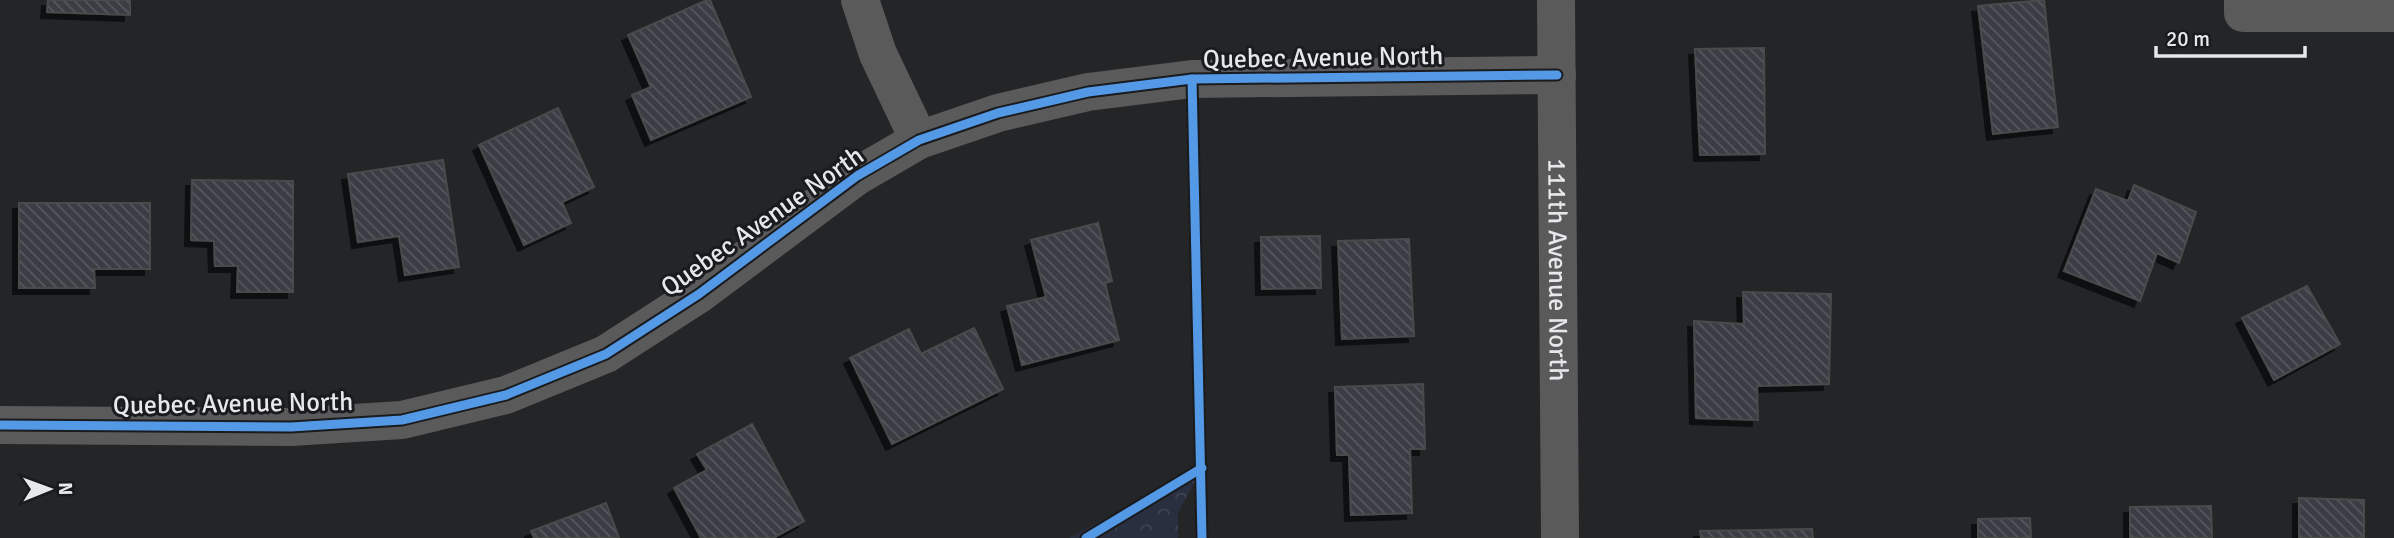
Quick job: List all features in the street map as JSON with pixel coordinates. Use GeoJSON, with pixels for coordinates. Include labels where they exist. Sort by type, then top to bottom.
{"type":"FeatureCollection","features":[{"type":"Feature","properties":{"kind":"street"},"geometry":{"type":"LineString","coordinates":[[860,0],[878,54],[919,140]]}},
{"type":"Feature","properties":{"kind":"street","name":"111th Avenue North"},"geometry":{"type":"LineString","coordinates":[[1556,0],[1560,538]]}},
{"type":"Feature","properties":{"kind":"street"},"geometry":{"type":"LineString","coordinates":[[2243,6],[2394,13]]}},
{"type":"Feature","properties":{"kind":"street","name":"Quebec Avenue North"},"geometry":{"type":"LineString","coordinates":[[0,425],[291,427],[402,420],[506,395],[606,354],[699,294],[857,176],[919,140],[998,113],[1088,92],[1192,79],[1556,75]]}},
{"type":"Feature","properties":{"kind":"green space"},"geometry":{"type":"Polygon","coordinates":[[[1202,468],[1178,513],[1178,538],[1069,538],[1202,468]]]}},
{"type":"Feature","properties":{"kind":"building"},"geometry":{"type":"Polygon","coordinates":[[[48,0],[130,0],[130,15],[47,12],[48,0]]]}},
{"type":"Feature","properties":{"kind":"building"},"geometry":{"type":"Polygon","coordinates":[[[710,0],[751,97],[651,140],[632,95],[651,87],[628,35],[710,0]]]}},
{"type":"Feature","properties":{"kind":"building"},"geometry":{"type":"Polygon","coordinates":[[[2044,0],[2058,127],[1993,134],[1978,6],[2044,0]]]}},
{"type":"Feature","properties":{"kind":"building"},"geometry":{"type":"Polygon","coordinates":[[[1764,48],[1765,154],[1700,155],[1695,49],[1764,48]]]}},
{"type":"Feature","properties":{"kind":"building"},"geometry":{"type":"Polygon","coordinates":[[[558,108],[594,187],[562,202],[571,223],[524,245],[479,145],[558,108]]]}},
{"type":"Feature","properties":{"kind":"building"},"geometry":{"type":"Polygon","coordinates":[[[443,160],[459,267],[405,275],[399,236],[358,242],[348,174],[443,160]]]}},
{"type":"Feature","properties":{"kind":"building"},"geometry":{"type":"Polygon","coordinates":[[[192,180],[293,181],[293,292],[237,292],[238,266],[215,266],[214,241],[191,240],[192,180]]]}},
{"type":"Feature","properties":{"kind":"building"},"geometry":{"type":"Polygon","coordinates":[[[2134,185],[2196,212],[2179,263],[2157,253],[2140,301],[2064,271],[2096,189],[2128,201],[2134,185]]]}},
{"type":"Feature","properties":{"kind":"building"},"geometry":{"type":"Polygon","coordinates":[[[19,203],[150,203],[150,269],[94,269],[95,288],[19,288],[19,203]]]}},
{"type":"Feature","properties":{"kind":"building"},"geometry":{"type":"Polygon","coordinates":[[[1098,223],[1112,281],[1105,283],[1119,340],[1022,365],[1007,306],[1046,297],[1031,240],[1098,223]]]}},
{"type":"Feature","properties":{"kind":"building"},"geometry":{"type":"Polygon","coordinates":[[[1320,236],[1321,288],[1262,289],[1261,237],[1320,236]]]}},
{"type":"Feature","properties":{"kind":"building"},"geometry":{"type":"Polygon","coordinates":[[[1409,239],[1414,336],[1342,339],[1338,241],[1409,239]]]}},
{"type":"Feature","properties":{"kind":"building"},"geometry":{"type":"Polygon","coordinates":[[[2307,286],[2340,344],[2274,380],[2242,318],[2307,286]]]}},
{"type":"Feature","properties":{"kind":"building"},"geometry":{"type":"Polygon","coordinates":[[[1743,292],[1831,294],[1829,384],[1757,386],[1758,420],[1696,418],[1694,321],[1744,324],[1743,292]]]}},
{"type":"Feature","properties":{"kind":"building"},"geometry":{"type":"Polygon","coordinates":[[[974,328],[1003,389],[892,444],[850,358],[909,329],[921,354],[974,328]]]}},
{"type":"Feature","properties":{"kind":"building"},"geometry":{"type":"Polygon","coordinates":[[[1423,384],[1425,449],[1410,449],[1412,513],[1351,515],[1349,455],[1337,455],[1335,387],[1423,384]]]}},
{"type":"Feature","properties":{"kind":"building"},"geometry":{"type":"Polygon","coordinates":[[[752,424],[804,521],[773,538],[701,538],[674,488],[707,470],[697,454],[752,424]]]}},
{"type":"Feature","properties":{"kind":"building"},"geometry":{"type":"Polygon","coordinates":[[[2299,498],[2364,500],[2364,538],[2299,538],[2299,498]]]}},
{"type":"Feature","properties":{"kind":"building"},"geometry":{"type":"Polygon","coordinates":[[[606,503],[619,538],[534,538],[531,531],[606,503]]]}},
{"type":"Feature","properties":{"kind":"building"},"geometry":{"type":"Polygon","coordinates":[[[2211,506],[2212,538],[2130,538],[2130,507],[2211,506]]]}},
{"type":"Feature","properties":{"kind":"building"},"geometry":{"type":"Polygon","coordinates":[[[2030,518],[2031,538],[1978,538],[1978,519],[2030,518]]]}},
{"type":"Feature","properties":{"kind":"building"},"geometry":{"type":"Polygon","coordinates":[[[1812,529],[1813,538],[1701,538],[1700,531],[1812,529]]]}},
{"type":"Feature","properties":{"kind":"cycle path"},"geometry":{"type":"LineString","coordinates":[[0,425],[291,427],[402,420],[506,395],[606,354],[699,294],[857,176],[919,140],[998,113],[1088,92],[1192,79],[1557,75]]}},
{"type":"Feature","properties":{"kind":"cycle path"},"geometry":{"type":"LineString","coordinates":[[1192,79],[1202,538]]}},
{"type":"Feature","properties":{"kind":"cycle path"},"geometry":{"type":"LineString","coordinates":[[1086,538],[1202,468]]}}]}
